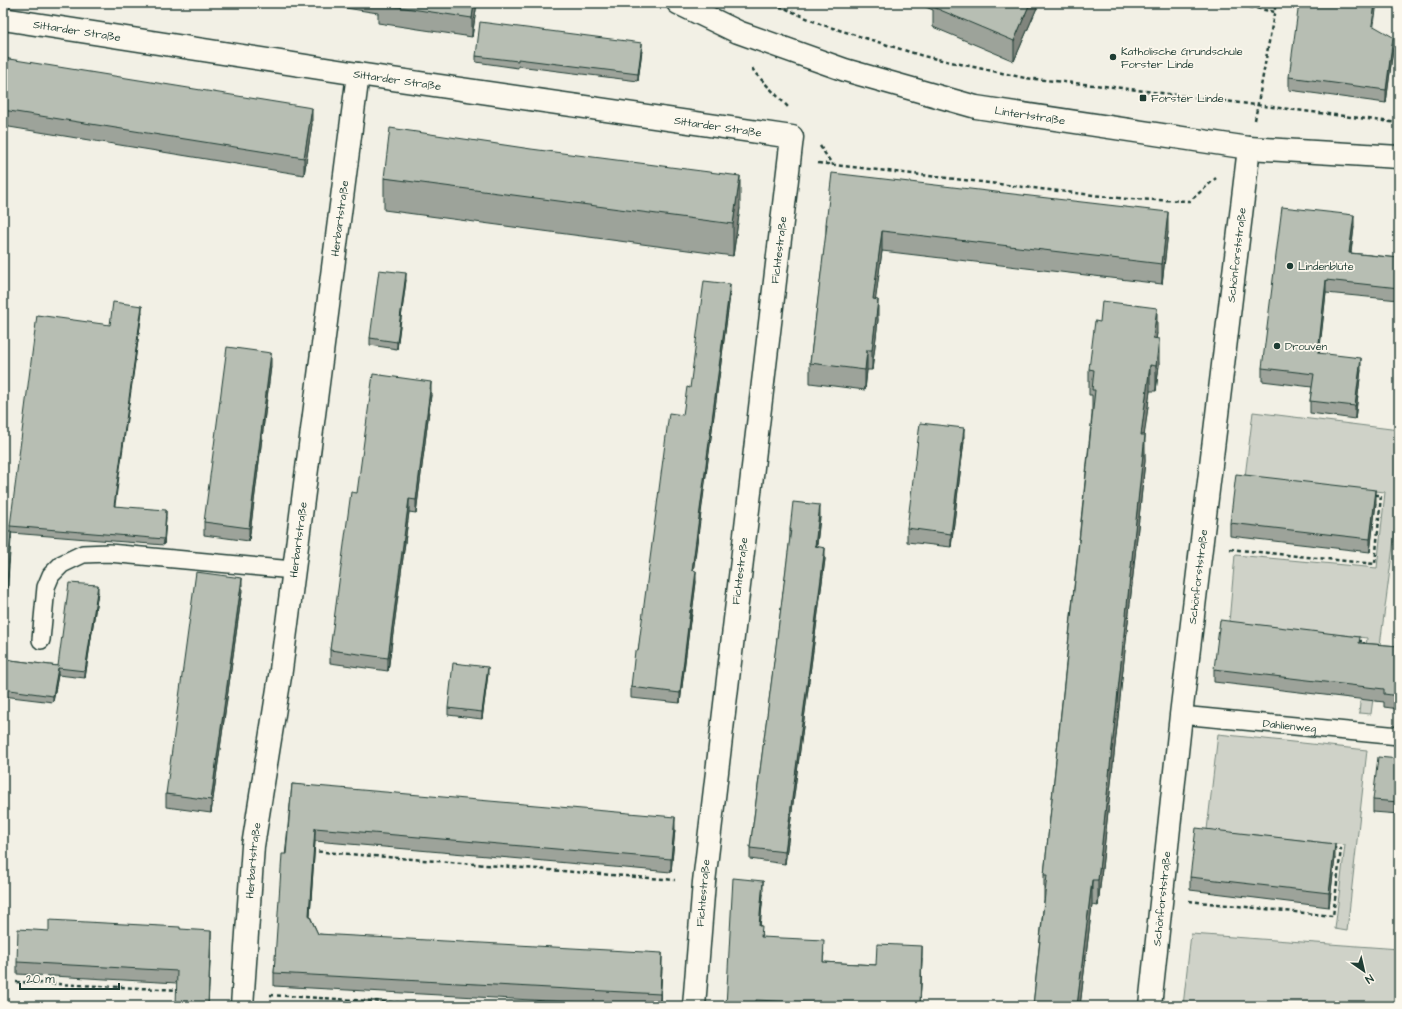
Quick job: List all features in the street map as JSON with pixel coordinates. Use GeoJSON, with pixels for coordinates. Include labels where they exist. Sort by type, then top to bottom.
{"type":"FeatureCollection","features":[{"type":"Feature","properties":{"kind":"street","name":"Lintertstraße"},"geometry":{"type":"LineString","coordinates":[[678,3],[738,32],[845,70],[976,107],[1249,148],[1399,157]]}},
{"type":"Feature","properties":{"kind":"street","name":"Sittarder Straße"},"geometry":{"type":"LineString","coordinates":[[3,18],[358,74],[792,137]]}},
{"type":"Feature","properties":{"kind":"street","name":"Herbartstraße"},"geometry":{"type":"LineString","coordinates":[[242,1006],[253,846],[281,670],[358,74]]}},
{"type":"Feature","properties":{"kind":"street","name":"Fichtestraße"},"geometry":{"type":"LineString","coordinates":[[694,1006],[704,882],[792,137]]}},
{"type":"Feature","properties":{"kind":"street","name":"Schönforststraße"},"geometry":{"type":"LineString","coordinates":[[1150,1006],[1181,715],[1249,148]]}},
{"type":"Feature","properties":{"kind":"lane"},"geometry":{"type":"LineString","coordinates":[[41,640],[46,587],[51,575],[62,564],[83,554],[109,553],[293,570]]}},
{"type":"Feature","properties":{"kind":"lane","name":"Dahlienweg"},"geometry":{"type":"LineString","coordinates":[[1181,715],[1399,736]]}},
{"type":"Feature","properties":{"kind":"path"},"geometry":{"type":"LineString","coordinates":[[773,3],[820,24],[923,56],[1018,77],[1113,87],[1399,123]]}},
{"type":"Feature","properties":{"kind":"path"},"geometry":{"type":"LineString","coordinates":[[1229,3],[1274,12]]}},
{"type":"Feature","properties":{"kind":"path"},"geometry":{"type":"LineString","coordinates":[[789,160],[1127,199],[1190,201],[1249,148],[1276,3]]}},
{"type":"Feature","properties":{"kind":"path"},"geometry":{"type":"LineString","coordinates":[[738,32],[755,73],[790,110]]}},
{"type":"Feature","properties":{"kind":"path"},"geometry":{"type":"LineString","coordinates":[[819,145],[832,164]]}},
{"type":"Feature","properties":{"kind":"path"},"geometry":{"type":"LineString","coordinates":[[1201,546],[1375,564],[1381,495],[1366,494]]}},
{"type":"Feature","properties":{"kind":"path"},"geometry":{"type":"LineString","coordinates":[[1357,640],[1364,641],[1364,649]]}},
{"type":"Feature","properties":{"kind":"path"},"geometry":{"type":"LineString","coordinates":[[1162,899],[1334,916],[1341,849],[1325,847]]}},
{"type":"Feature","properties":{"kind":"path"},"geometry":{"type":"LineString","coordinates":[[308,850],[704,882]]}},
{"type":"Feature","properties":{"kind":"shaded area"},"geometry":{"type":"Polygon","coordinates":[[[1253,412],[1399,430],[1399,501],[1371,714],[1359,713],[1367,638],[1229,622],[1235,555],[1377,568],[1385,492],[1245,477],[1253,412]]]}},
{"type":"Feature","properties":{"kind":"shaded area"},"geometry":{"type":"Polygon","coordinates":[[[1218,734],[1367,750],[1347,931],[1335,929],[1345,845],[1207,830],[1218,734]]]}},
{"type":"Feature","properties":{"kind":"shaded area"},"geometry":{"type":"Polygon","coordinates":[[[1191,934],[1399,949],[1399,1006],[1183,1006],[1191,934]]]}},
{"type":"Feature","properties":{"kind":"building"},"geometry":{"type":"Polygon","coordinates":[[[378,3],[474,3],[472,18],[378,3]]]}},
{"type":"Feature","properties":{"kind":"building"},"geometry":{"type":"Polygon","coordinates":[[[935,3],[1030,3],[1014,41],[933,7],[935,3]]]}},
{"type":"Feature","properties":{"kind":"building"},"geometry":{"type":"Polygon","coordinates":[[[1299,3],[1375,3],[1372,25],[1393,37],[1386,90],[1289,77],[1299,3]]]}},
{"type":"Feature","properties":{"kind":"building"},"geometry":{"type":"Polygon","coordinates":[[[480,22],[642,43],[638,74],[518,59],[518,61],[476,56],[480,22]]]}},
{"type":"Feature","properties":{"kind":"building"},"geometry":{"type":"Polygon","coordinates":[[[3,58],[312,108],[304,158],[3,110],[3,58]]]}},
{"type":"Feature","properties":{"kind":"building"},"geometry":{"type":"Polygon","coordinates":[[[390,128],[531,149],[740,176],[733,224],[384,178],[390,128]]]}},
{"type":"Feature","properties":{"kind":"building"},"geometry":{"type":"Polygon","coordinates":[[[832,173],[1168,212],[1162,264],[882,231],[873,299],[878,300],[872,350],[867,350],[865,370],[810,363],[832,173]]]}},
{"type":"Feature","properties":{"kind":"building"},"geometry":{"type":"Polygon","coordinates":[[[1282,207],[1354,215],[1349,253],[1399,258],[1399,288],[1326,280],[1318,353],[1361,358],[1355,406],[1310,401],[1314,374],[1262,368],[1282,207]]]}},
{"type":"Feature","properties":{"kind":"building"},"geometry":{"type":"Polygon","coordinates":[[[379,270],[406,273],[397,342],[370,338],[379,270]]]}},
{"type":"Feature","properties":{"kind":"building"},"geometry":{"type":"Polygon","coordinates":[[[704,281],[730,284],[692,570],[696,571],[680,693],[631,687],[635,651],[638,651],[669,413],[683,415],[687,387],[690,388],[704,281]]]}},
{"type":"Feature","properties":{"kind":"building"},"geometry":{"type":"Polygon","coordinates":[[[1102,301],[1157,308],[1153,338],[1159,339],[1156,366],[1150,365],[1141,435],[1145,435],[1098,880],[1092,880],[1077,1006],[1033,1006],[1047,875],[1044,875],[1095,390],[1092,390],[1094,370],[1089,369],[1095,321],[1100,322],[1102,301]]]}},
{"type":"Feature","properties":{"kind":"building"},"geometry":{"type":"Polygon","coordinates":[[[113,302],[142,306],[114,506],[166,510],[164,539],[10,526],[37,315],[110,325],[113,302]]]}},
{"type":"Feature","properties":{"kind":"building"},"geometry":{"type":"Polygon","coordinates":[[[227,347],[271,353],[249,528],[204,522],[227,347]]]}},
{"type":"Feature","properties":{"kind":"building"},"geometry":{"type":"Polygon","coordinates":[[[373,374],[431,382],[416,500],[409,499],[388,658],[330,650],[351,492],[357,493],[373,374]]]}},
{"type":"Feature","properties":{"kind":"building"},"geometry":{"type":"Polygon","coordinates":[[[920,423],[964,428],[951,534],[907,528],[920,423]]]}},
{"type":"Feature","properties":{"kind":"building"},"geometry":{"type":"Polygon","coordinates":[[[1236,474],[1376,490],[1370,539],[1230,523],[1236,474]]]}},
{"type":"Feature","properties":{"kind":"building"},"geometry":{"type":"Polygon","coordinates":[[[793,502],[820,505],[815,546],[825,548],[785,852],[750,848],[791,529],[793,502]]]}},
{"type":"Feature","properties":{"kind":"building"},"geometry":{"type":"Polygon","coordinates":[[[3,532],[11,532],[3,638],[3,532]]]}},
{"type":"Feature","properties":{"kind":"building"},"geometry":{"type":"Polygon","coordinates":[[[196,572],[242,578],[211,800],[166,794],[196,572]]]}},
{"type":"Feature","properties":{"kind":"building"},"geometry":{"type":"Polygon","coordinates":[[[69,583],[98,585],[85,671],[58,668],[53,696],[3,689],[3,659],[58,666],[69,583]]]}},
{"type":"Feature","properties":{"kind":"building"},"geometry":{"type":"Polygon","coordinates":[[[1220,620],[1360,637],[1359,643],[1399,646],[1399,696],[1384,694],[1384,689],[1214,669],[1220,620]]]}},
{"type":"Feature","properties":{"kind":"building"},"geometry":{"type":"Polygon","coordinates":[[[453,663],[488,667],[482,712],[448,708],[453,663]]]}},
{"type":"Feature","properties":{"kind":"building"},"geometry":{"type":"Polygon","coordinates":[[[1378,757],[1399,759],[1399,802],[1373,800],[1378,757]]]}},
{"type":"Feature","properties":{"kind":"building"},"geometry":{"type":"Polygon","coordinates":[[[292,784],[675,817],[671,859],[315,828],[309,915],[318,934],[662,953],[660,994],[274,973],[282,854],[286,854],[292,784]]]}},
{"type":"Feature","properties":{"kind":"building"},"geometry":{"type":"Polygon","coordinates":[[[1196,828],[1335,844],[1329,893],[1190,877],[1196,828]]]}},
{"type":"Feature","properties":{"kind":"building"},"geometry":{"type":"Polygon","coordinates":[[[733,878],[763,881],[759,926],[762,926],[761,937],[824,940],[823,962],[876,965],[877,944],[922,946],[920,1006],[877,1006],[756,1000],[756,1006],[726,1006],[733,878]]]}},
{"type":"Feature","properties":{"kind":"building"},"geometry":{"type":"Polygon","coordinates":[[[49,920],[180,927],[180,929],[211,931],[208,1006],[176,1006],[177,971],[17,962],[18,929],[49,931],[49,920]]]}},
{"type":"Feature","properties":{"kind":"place","name":"Katholische Grundschule Forster Linde"},"geometry":{"type":"Point","coordinates":[1113,57]}},
{"type":"Feature","properties":{"kind":"place","name":"Forster Linde"},"geometry":{"type":"Point","coordinates":[1143,98]}},
{"type":"Feature","properties":{"kind":"place","name":"Lindenblüte"},"geometry":{"type":"Point","coordinates":[1290,266]}},
{"type":"Feature","properties":{"kind":"place","name":"Drouven"},"geometry":{"type":"Point","coordinates":[1277,346]}}]}
